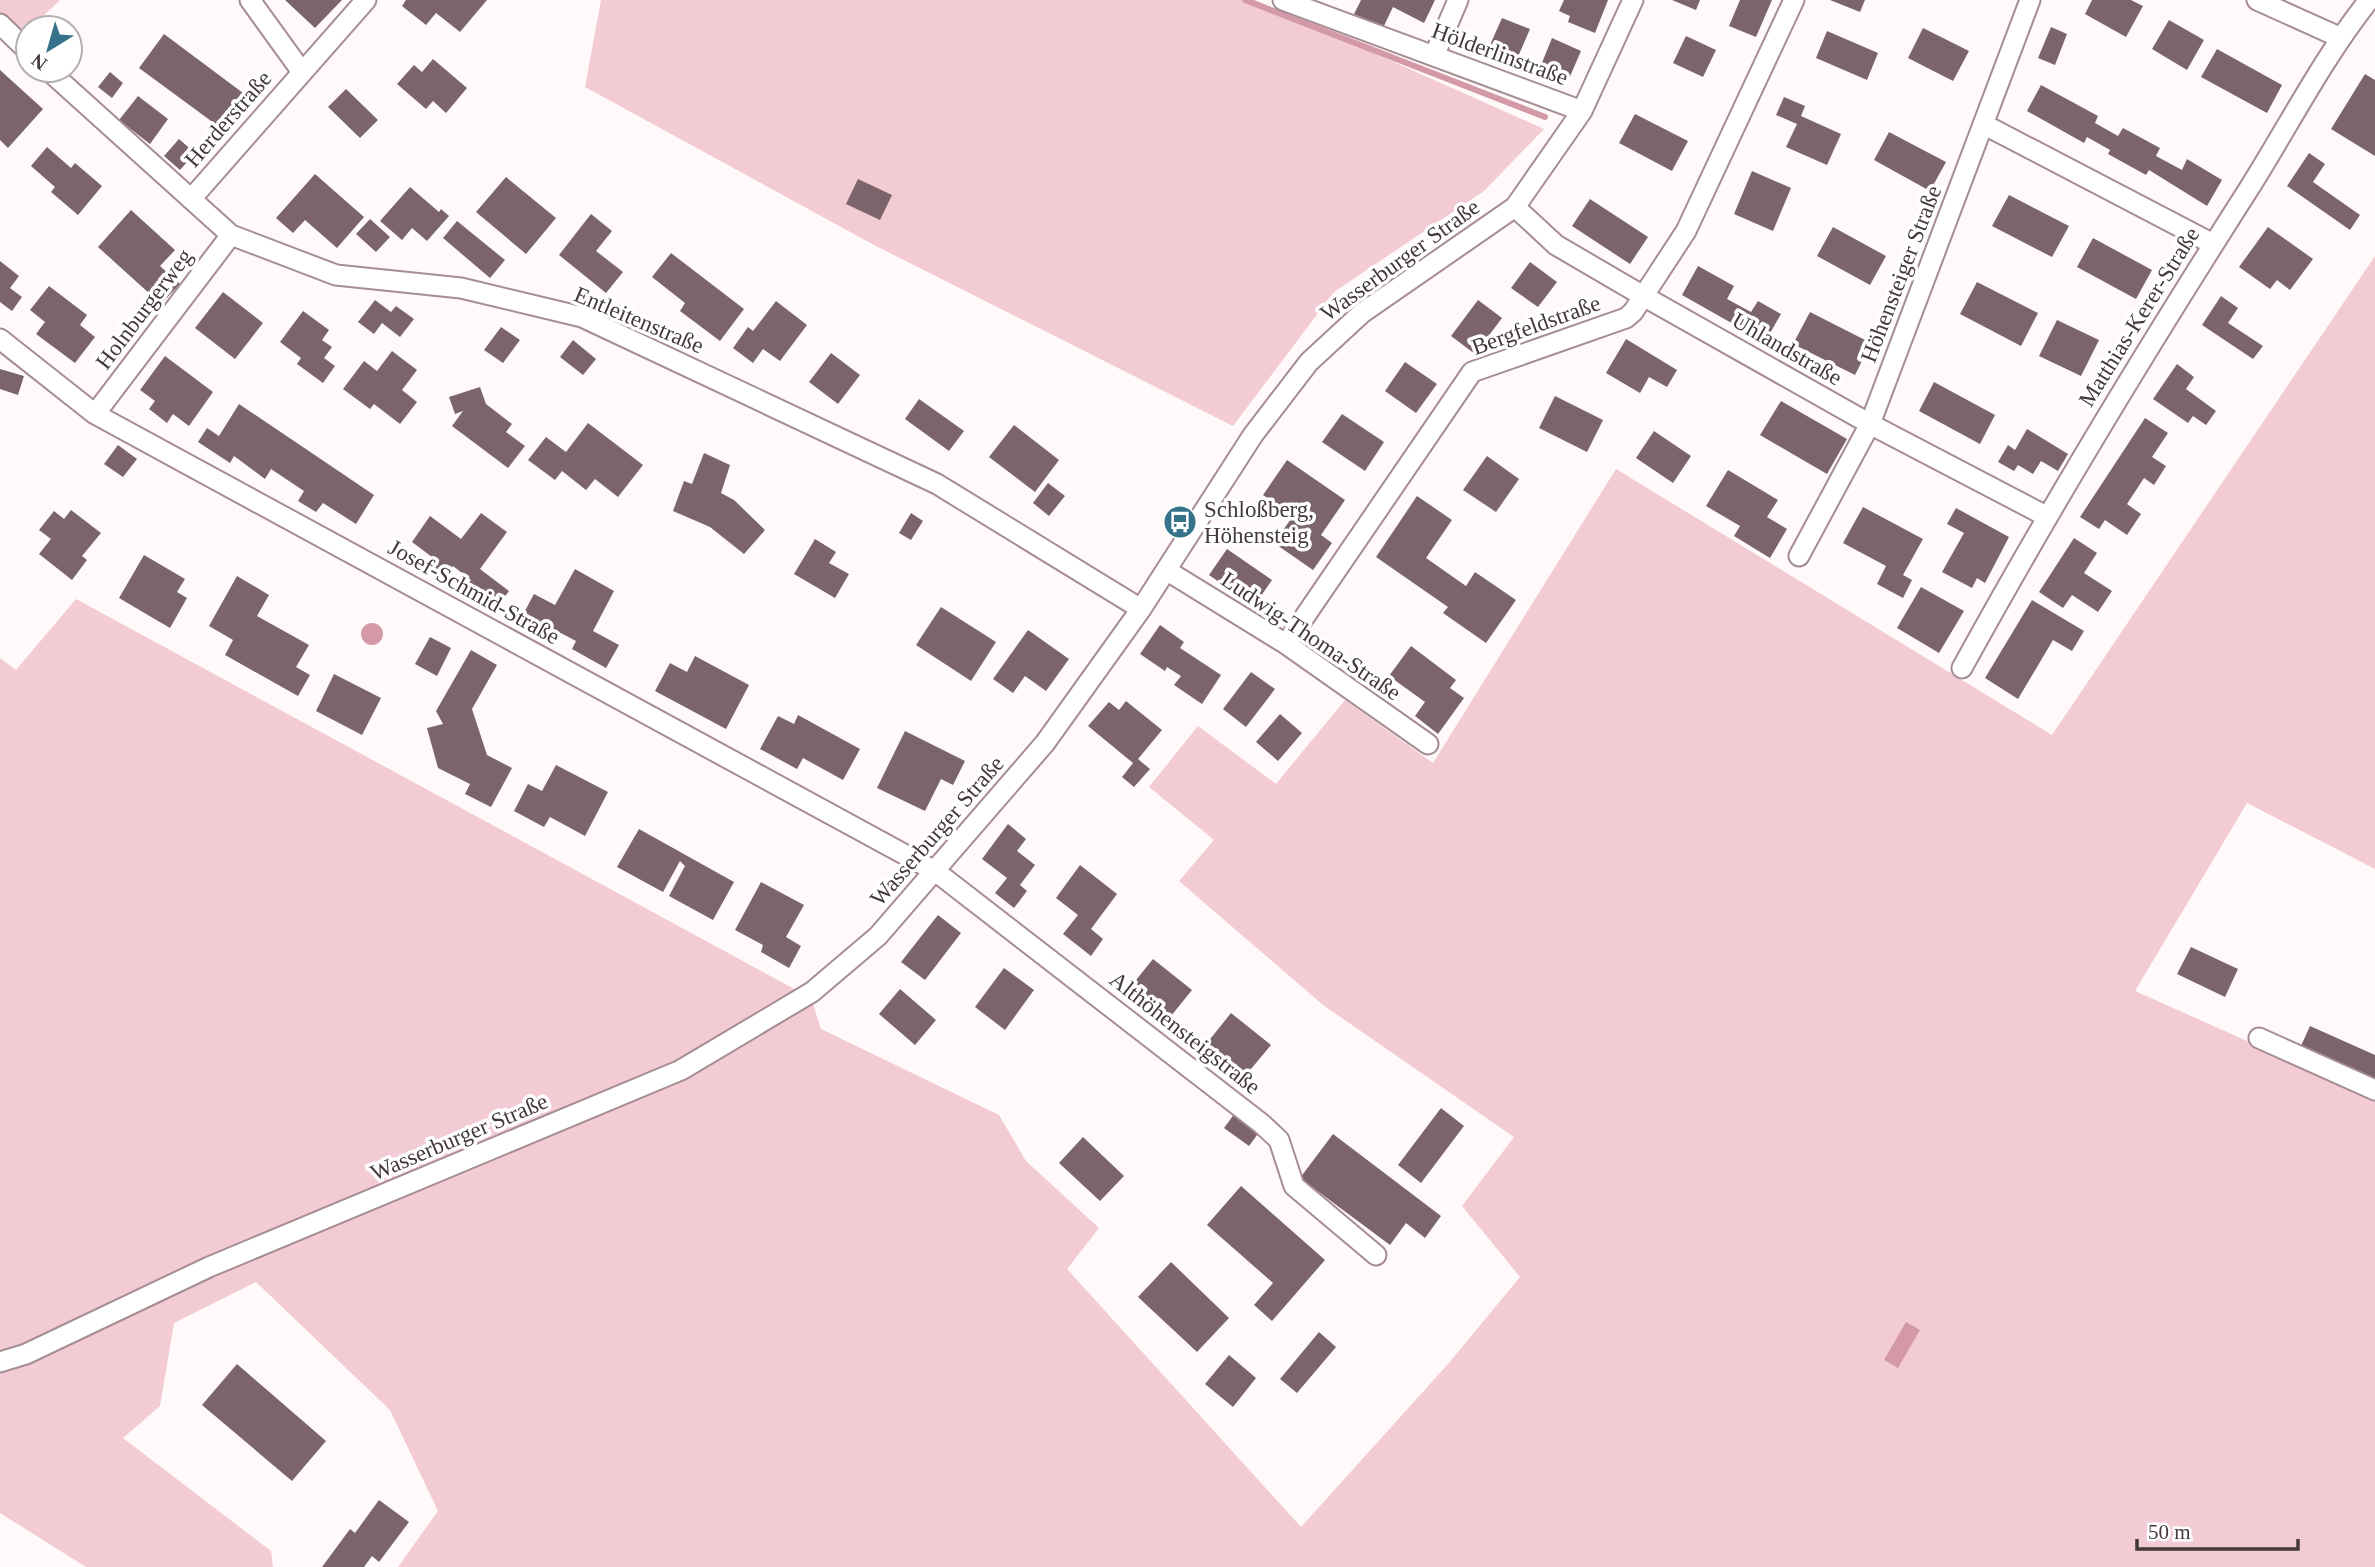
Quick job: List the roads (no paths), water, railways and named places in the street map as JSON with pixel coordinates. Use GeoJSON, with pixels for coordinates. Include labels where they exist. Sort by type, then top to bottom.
{"type":"FeatureCollection","features":[{"type":"Feature","properties":{"kind":"street","name":"Herderstraße"},"geometry":{"type":"LineString","coordinates":[[250,0],[302,72]]}},
{"type":"Feature","properties":{"kind":"street","name":"Herderstraße"},"geometry":{"type":"LineString","coordinates":[[192,198],[366,0]]}},
{"type":"Feature","properties":{"kind":"street","name":"Hölderlinstraße"},"geometry":{"type":"LineString","coordinates":[[1283,0],[1582,111]]}},
{"type":"Feature","properties":{"kind":"street"},"geometry":{"type":"LineString","coordinates":[[1434,56],[1458,0]]}},
{"type":"Feature","properties":{"kind":"street","name":"Wasserburger Straße"},"geometry":{"type":"LineString","coordinates":[[0,1362],[26,1354],[209,1267],[681,1070],[813,992],[878,936],[1045,743],[1141,610],[1253,435],[1309,362],[1363,313],[1514,207],[1582,111],[1633,0]]}},
{"type":"Feature","properties":{"kind":"street","name":"Bergfeldstraße"},"geometry":{"type":"LineString","coordinates":[[1286,644],[1472,372],[1626,318],[1644,297],[1686,231],[1794,0]]}},
{"type":"Feature","properties":{"kind":"street","name":"Höhensteiger Straße"},"geometry":{"type":"LineString","coordinates":[[1799,556],[1870,424],[2030,0]]}},
{"type":"Feature","properties":{"kind":"street"},"geometry":{"type":"LineString","coordinates":[[2257,0],[2339,37]]}},
{"type":"Feature","properties":{"kind":"street","name":"Matthias-Kerer-Straße"},"geometry":{"type":"LineString","coordinates":[[1962,668],[2046,516],[2339,37],[2369,0]]}},
{"type":"Feature","properties":{"kind":"street"},"geometry":{"type":"LineString","coordinates":[[0,24],[14,38]]}},
{"type":"Feature","properties":{"kind":"street","name":"Entleitenstraße"},"geometry":{"type":"LineString","coordinates":[[63,84],[231,235],[336,275],[461,288],[582,317],[937,484],[1141,610]]}},
{"type":"Feature","properties":{"kind":"street"},"geometry":{"type":"LineString","coordinates":[[1983,124],[2213,244]]}},
{"type":"Feature","properties":{"kind":"street","name":"Uhlandstraße"},"geometry":{"type":"LineString","coordinates":[[1514,207],[1556,245],[1644,297],[1870,424],[2046,516]]}},
{"type":"Feature","properties":{"kind":"street","name":"Holnburgerweg"},"geometry":{"type":"LineString","coordinates":[[95,414],[231,235]]}},
{"type":"Feature","properties":{"kind":"street","name":"Josef-Schmid-Straße"},"geometry":{"type":"LineString","coordinates":[[0,340],[95,414],[935,871]]}},
{"type":"Feature","properties":{"kind":"street","name":"Ludwig-Thoma-Straße"},"geometry":{"type":"LineString","coordinates":[[1166,570],[1286,644],[1428,744]]}},
{"type":"Feature","properties":{"kind":"street","name":"Althöhensteigstraße"},"geometry":{"type":"LineString","coordinates":[[935,871],[1262,1124],[1279,1140],[1294,1186],[1376,1255]]}},
{"type":"Feature","properties":{"kind":"street"},"geometry":{"type":"LineString","coordinates":[[2259,1038],[2375,1090]]}},
{"type":"Feature","properties":{"kind":"waterway"},"geometry":{"type":"LineString","coordinates":[[1245,0],[1545,117]]}},
{"type":"Feature","properties":{"kind":"place","name":"Schloßberg, Höhensteig"},"geometry":{"type":"Point","coordinates":[1180,522]}}]}
